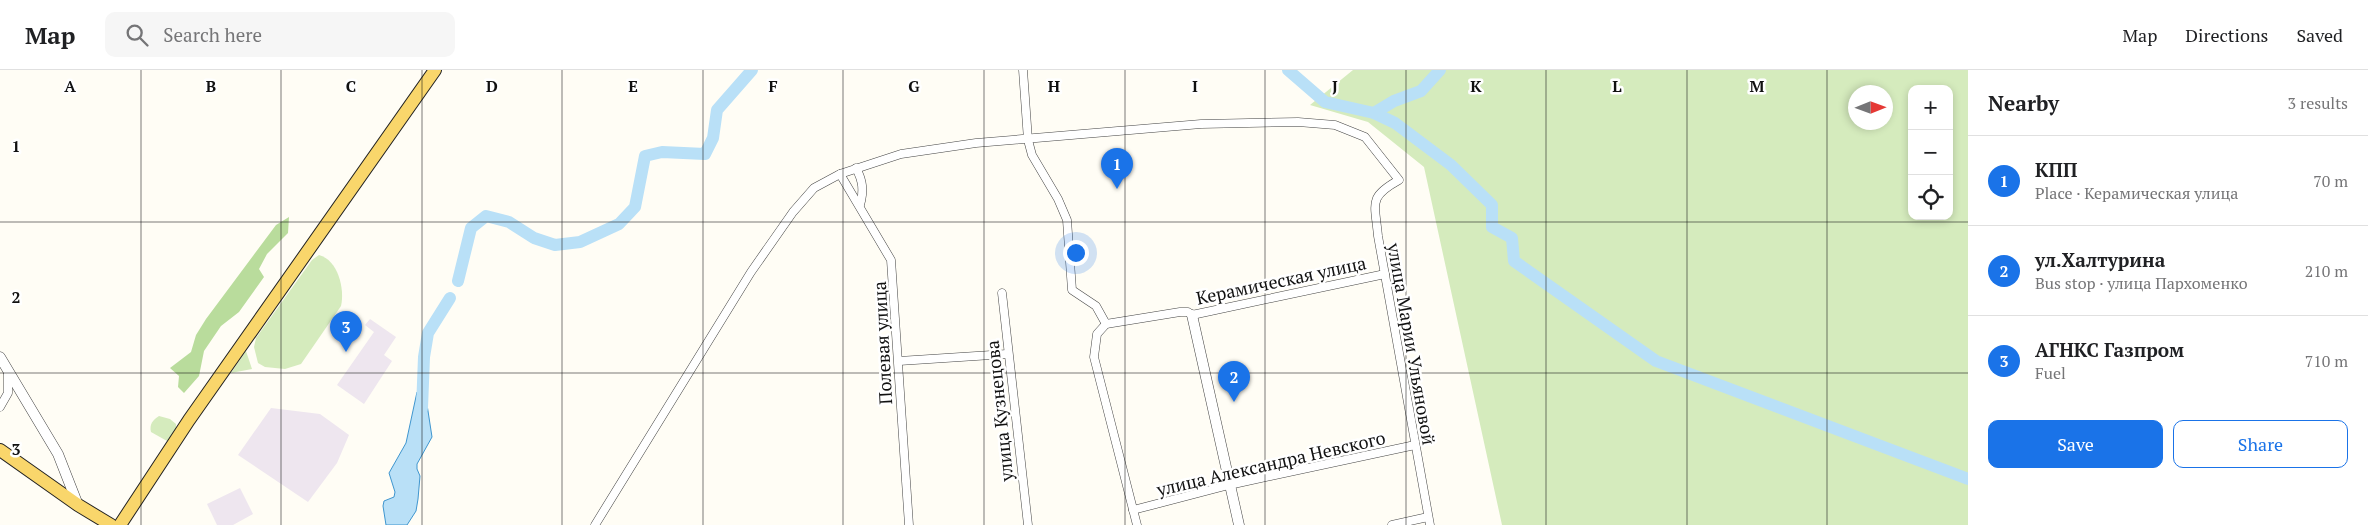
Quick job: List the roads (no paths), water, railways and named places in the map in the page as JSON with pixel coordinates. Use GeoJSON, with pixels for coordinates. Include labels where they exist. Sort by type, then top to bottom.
{"type":"FeatureCollection","features":[{"type":"Feature","properties":{"kind":"main road"},"geometry":{"type":"LineString","coordinates":[[120,525],[189,420],[435,70]]}},
{"type":"Feature","properties":{"kind":"main road"},"geometry":{"type":"LineString","coordinates":[[0,450],[78,505],[111,525]]}},
{"type":"Feature","properties":{"kind":"street"},"geometry":{"type":"LineString","coordinates":[[1023,70],[1028,140],[1032,155],[1058,198],[1067,220],[1072,290],[1096,306],[1106,324],[1097,334],[1094,357],[1137,525]]}},
{"type":"Feature","properties":{"kind":"street","name":"улица Марии Ульяновой"},"geometry":{"type":"LineString","coordinates":[[1028,140],[1201,124],[1298,122],[1335,125],[1365,138],[1399,180],[1382,189],[1375,200],[1378,236],[1429,521]]}},
{"type":"Feature","properties":{"kind":"street"},"geometry":{"type":"LineString","coordinates":[[594,525],[751,272],[792,212],[814,188],[840,174],[901,154],[939,148],[1028,140]]}},
{"type":"Feature","properties":{"kind":"street"},"geometry":{"type":"LineString","coordinates":[[856,168],[862,180],[863,194],[860,205]]}},
{"type":"Feature","properties":{"kind":"street","name":"Полевая улица"},"geometry":{"type":"LineString","coordinates":[[840,174],[891,260],[900,360],[901,412],[909,525]]}},
{"type":"Feature","properties":{"kind":"street","name":"Керамическая улица"},"geometry":{"type":"LineString","coordinates":[[1106,324],[1180,312],[1188,312],[1192,315],[1385,274]]}},
{"type":"Feature","properties":{"kind":"street","name":"улица Кузнецова"},"geometry":{"type":"LineString","coordinates":[[1002,293],[1028,525]]}},
{"type":"Feature","properties":{"kind":"street"},"geometry":{"type":"LineString","coordinates":[[1192,315],[1239,525]]}},
{"type":"Feature","properties":{"kind":"street"},"geometry":{"type":"LineString","coordinates":[[900,360],[1008,354]]}},
{"type":"Feature","properties":{"kind":"street"},"geometry":{"type":"LineString","coordinates":[[0,357],[58,454],[78,505]]}},
{"type":"Feature","properties":{"kind":"street"},"geometry":{"type":"LineString","coordinates":[[0,407],[8,393],[8,371]]}},
{"type":"Feature","properties":{"kind":"street","name":"улица Александра Невского"},"geometry":{"type":"LineString","coordinates":[[1133,510],[1230,485],[1415,445]]}},
{"type":"Feature","properties":{"kind":"street"},"geometry":{"type":"LineString","coordinates":[[1392,525],[1429,521]]}},
{"type":"Feature","properties":{"kind":"water"},"geometry":{"type":"Polygon","coordinates":[[[417,392],[421,392],[426,398],[432,437],[417,464],[420,476],[416,511],[407,525],[386,525],[384,501],[394,497],[395,492],[389,473],[406,443],[417,392]]]}},
{"type":"Feature","properties":{"kind":"waterway"},"geometry":{"type":"LineString","coordinates":[[458,281],[471,228],[486,216],[509,222],[534,238],[555,245],[580,242],[619,224],[635,207],[645,156],[662,152],[705,154],[713,138],[717,110],[752,70]]}},
{"type":"Feature","properties":{"kind":"waterway"},"geometry":{"type":"LineString","coordinates":[[1288,70],[1325,102],[1374,113],[1395,123],[1451,165],[1492,205],[1492,227],[1512,238],[1514,261],[1656,361],[1968,479]]}},
{"type":"Feature","properties":{"kind":"waterway"},"geometry":{"type":"LineString","coordinates":[[1374,113],[1394,101],[1421,91],[1440,70]]}},
{"type":"Feature","properties":{"kind":"waterway"},"geometry":{"type":"LineString","coordinates":[[422,408],[424,357],[428,333],[450,298]]}},
{"type":"Feature","properties":{"kind":"place","name":"КПП"},"geometry":{"type":"Point","coordinates":[1117,189]}},
{"type":"Feature","properties":{"kind":"place","name":"АГНКС Газпром"},"geometry":{"type":"Point","coordinates":[346,352]}},
{"type":"Feature","properties":{"kind":"place","name":"ул.Халтурина"},"geometry":{"type":"Point","coordinates":[1234,402]}}]}
